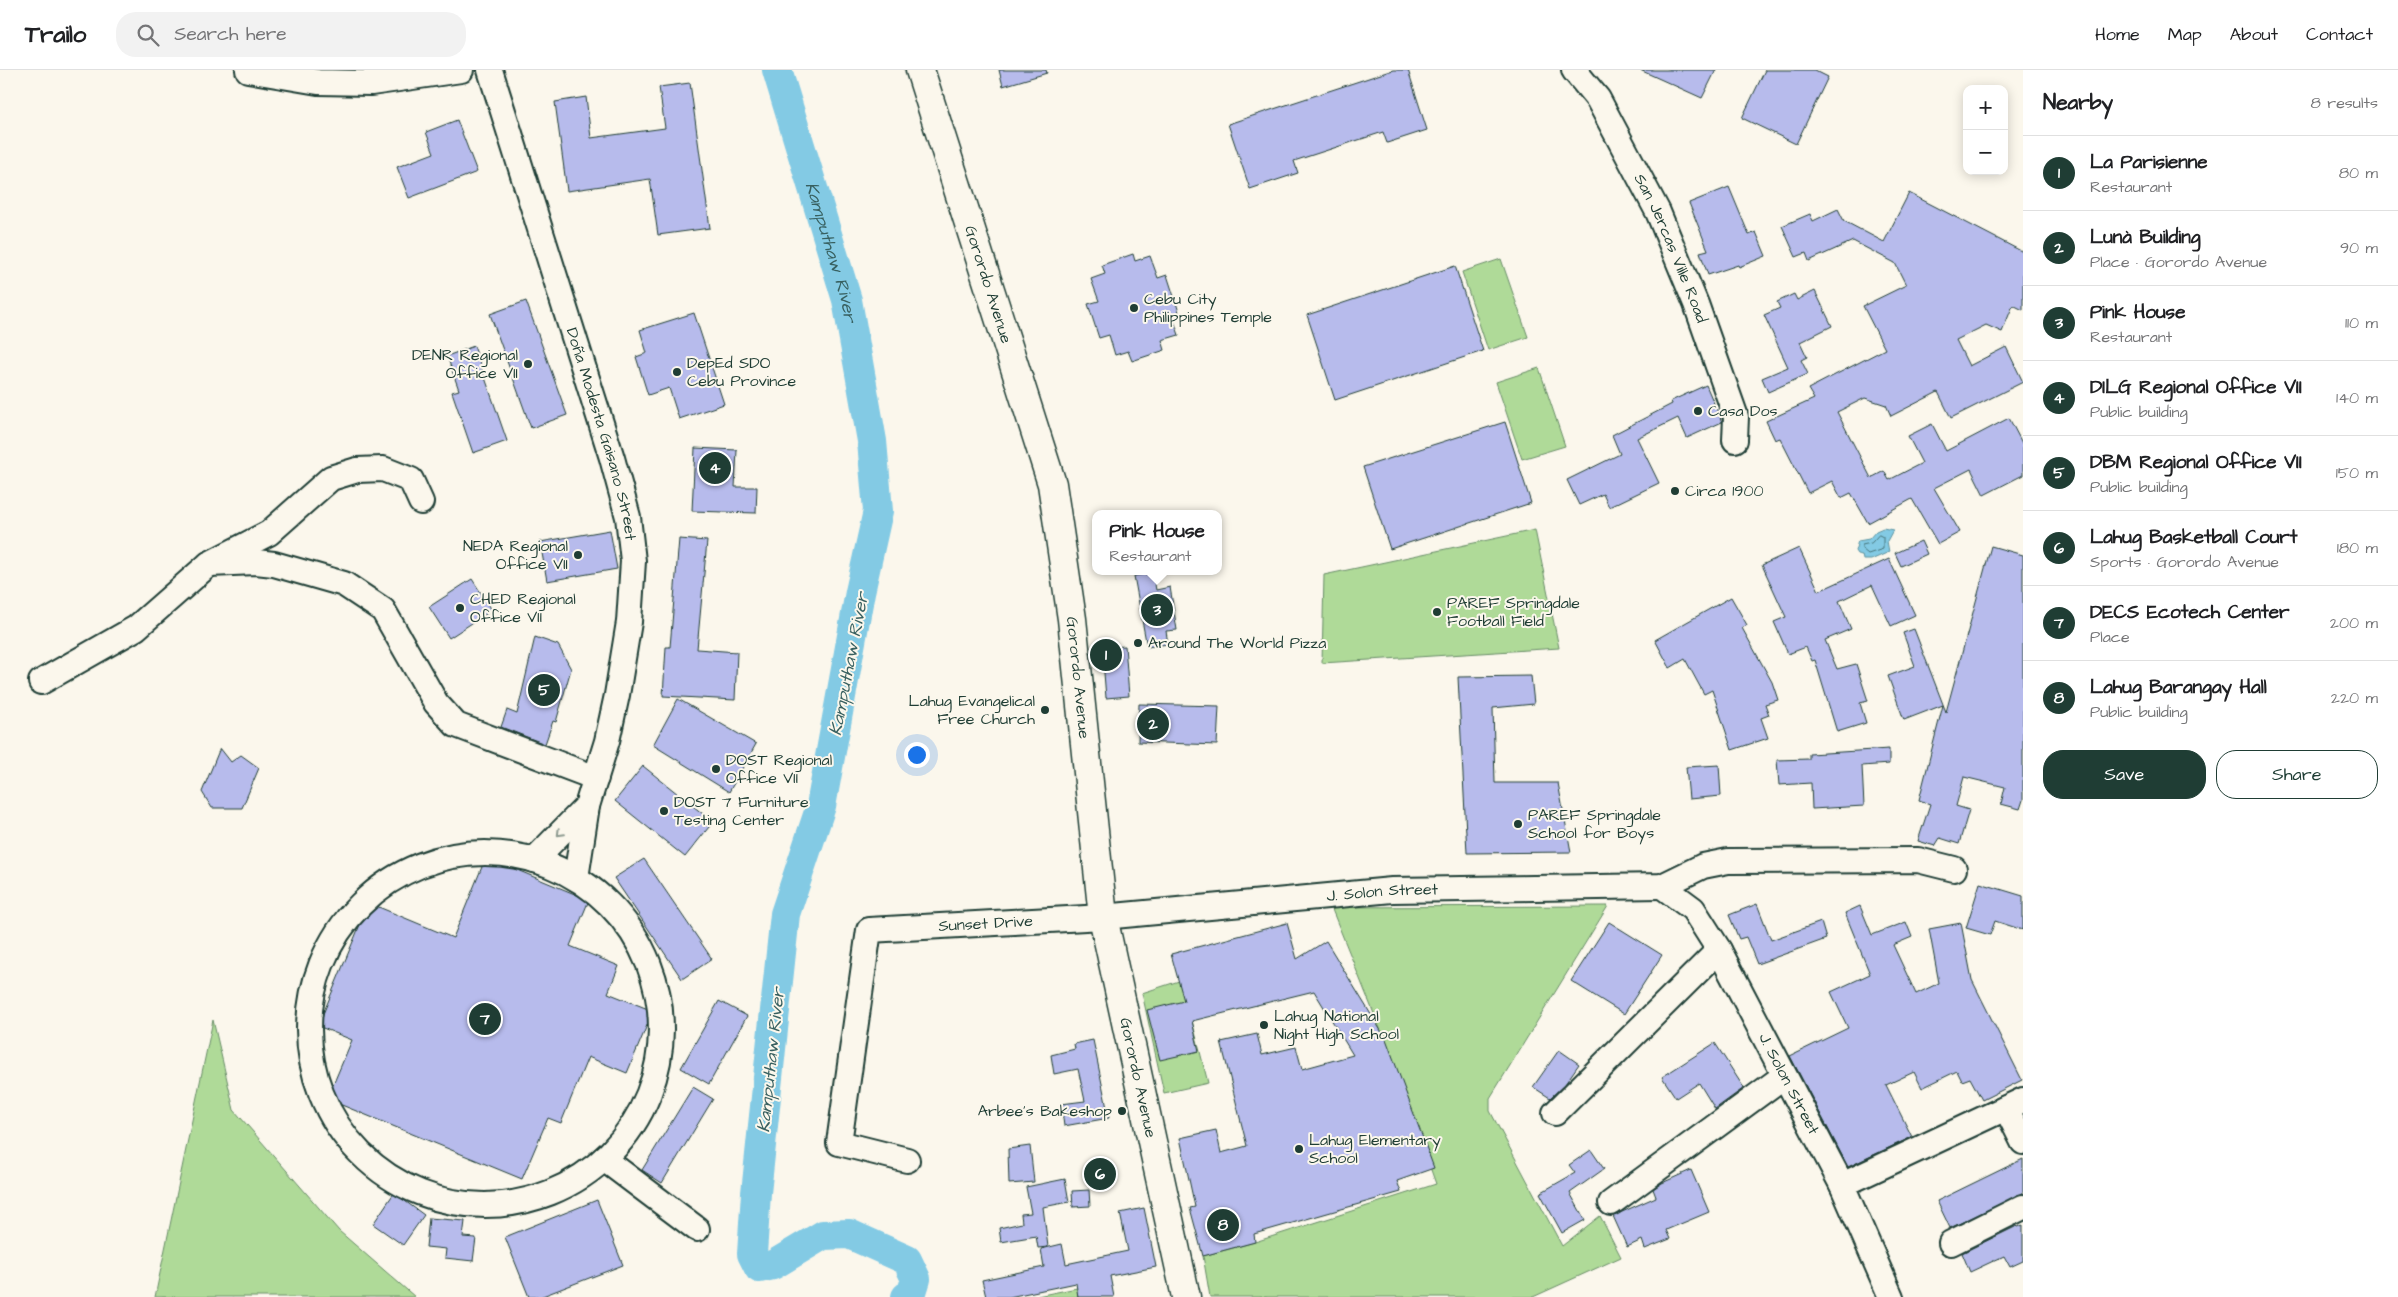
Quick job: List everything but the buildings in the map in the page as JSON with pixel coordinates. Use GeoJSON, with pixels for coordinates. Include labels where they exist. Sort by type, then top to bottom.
{"type":"FeatureCollection","features":[{"type":"Feature","properties":{"kind":"main road","name":"Gorordo Avenue"},"geometry":{"type":"LineString","coordinates":[[920,70],[1052,484],[1072,618],[1103,917],[1186,1297]]}},
{"type":"Feature","properties":{"kind":"street"},"geometry":{"type":"LineString","coordinates":[[248,70],[318,82],[371,83],[460,70]]}},
{"type":"Feature","properties":{"kind":"street","name":"Doña Modesta Gaisano Street"},"geometry":{"type":"LineString","coordinates":[[490,70],[612,458],[628,517],[633,561],[629,622],[617,695],[587,806],[576,878]]}},
{"type":"Feature","properties":{"kind":"street","name":"San Jercas Ville Road"},"geometry":{"type":"LineString","coordinates":[[1574,70],[1598,99],[1658,212],[1696,304],[1736,417],[1735,440]]}},
{"type":"Feature","properties":{"kind":"street"},"geometry":{"type":"LineString","coordinates":[[41,682],[136,628],[209,564],[269,533],[331,478],[357,470],[382,469],[401,474],[411,480],[421,502]]}},
{"type":"Feature","properties":{"kind":"street"},"geometry":{"type":"LineString","coordinates":[[269,533],[297,571]]}},
{"type":"Feature","properties":{"kind":"street"},"geometry":{"type":"LineString","coordinates":[[209,564],[256,562],[274,564],[344,584],[383,610],[436,703],[456,725],[596,778]]}},
{"type":"Feature","properties":{"kind":"street","name":"Doña Modesta Gaisano Street"},"geometry":{"type":"LineString","coordinates":[[534,860],[587,806]]}},
{"type":"Feature","properties":{"kind":"street"},"geometry":{"type":"LineString","coordinates":[[492,853],[534,860],[576,878],[609,904],[636,937],[654,976],[662,1017],[659,1060],[647,1100],[625,1137],[604,1159],[578,1179],[559,1189],[518,1202],[476,1205],[434,1198],[414,1191],[377,1169],[347,1140],[324,1104],[311,1064],[308,1021],[311,993],[322,960],[343,923],[373,892],[409,870],[449,856],[492,853]]}},
{"type":"Feature","properties":{"kind":"street","name":"J. Solon Street"},"geometry":{"type":"LineString","coordinates":[[1103,917],[1392,890],[1662,886],[1703,866],[1728,861],[1918,860],[1954,869]]}},
{"type":"Feature","properties":{"kind":"street","name":"J. Solon Street"},"geometry":{"type":"LineString","coordinates":[[1662,886],[1693,909],[1719,950],[1842,1185],[1891,1297]]}},
{"type":"Feature","properties":{"kind":"street","name":"Sunset Drive"},"geometry":{"type":"LineString","coordinates":[[907,1160],[839,1143],[869,930],[1103,917]]}},
{"type":"Feature","properties":{"kind":"street"},"geometry":{"type":"LineString","coordinates":[[1555,1113],[1719,950]]}},
{"type":"Feature","properties":{"kind":"street"},"geometry":{"type":"LineString","coordinates":[[1611,1203],[1784,1076]]}},
{"type":"Feature","properties":{"kind":"street"},"geometry":{"type":"LineString","coordinates":[[1842,1185],[2015,1104],[2023,1142]]}},
{"type":"Feature","properties":{"kind":"street"},"geometry":{"type":"LineString","coordinates":[[604,1159],[697,1229]]}},
{"type":"Feature","properties":{"kind":"street"},"geometry":{"type":"LineString","coordinates":[[1951,1243],[2023,1207]]}},
{"type":"Feature","properties":{"kind":"green space"},"geometry":{"type":"Polygon","coordinates":[[[1501,259],[1528,337],[1488,350],[1462,272],[1501,259]]]}},
{"type":"Feature","properties":{"kind":"green space"},"geometry":{"type":"Polygon","coordinates":[[[1539,368],[1565,446],[1522,459],[1496,382],[1539,368]]]}},
{"type":"Feature","properties":{"kind":"green space","name":"PAREF Springdale Football Field"},"geometry":{"type":"Polygon","coordinates":[[[1535,530],[1559,648],[1322,663],[1324,575],[1535,530]]]}},
{"type":"Feature","properties":{"kind":"green space"},"geometry":{"type":"Polygon","coordinates":[[[1608,906],[1490,1098],[1490,1111],[1562,1246],[1600,1216],[1621,1257],[1533,1297],[1210,1297],[1203,1256],[1255,1242],[1436,1184],[1389,1051],[1331,907],[1608,906]]]}},
{"type":"Feature","properties":{"kind":"green space"},"geometry":{"type":"Polygon","coordinates":[[[1179,981],[1187,1001],[1208,1083],[1164,1093],[1142,993],[1179,981]]]}},
{"type":"Feature","properties":{"kind":"green space"},"geometry":{"type":"Polygon","coordinates":[[[213,1020],[234,1110],[339,1231],[415,1297],[155,1297],[213,1020]]]}},
{"type":"Feature","properties":{"kind":"green space"},"geometry":{"type":"Polygon","coordinates":[[[1109,1162],[1115,1176],[1091,1186],[1085,1172],[1109,1162]]]}},
{"type":"Feature","properties":{"kind":"green space"},"geometry":{"type":"Polygon","coordinates":[[[1077,1288],[1078,1297],[1032,1297],[1077,1288]]]}},
{"type":"Feature","properties":{"kind":"water"},"geometry":{"type":"Polygon","coordinates":[[[1883,528],[1893,530],[1887,541],[1889,552],[1871,560],[1863,560],[1862,555],[1857,554],[1855,551],[1858,541],[1869,539],[1876,531],[1883,528]]]}},
{"type":"Feature","properties":{"kind":"waterway","name":"Kamputhaw River"},"geometry":{"type":"LineString","coordinates":[[777,70],[847,300],[872,441],[878,511],[860,592],[821,806],[785,914],[756,1193],[752,1254],[759,1268],[773,1265],[823,1235],[849,1234],[907,1260],[916,1279],[911,1295],[906,1297]]}},
{"type":"Feature","properties":{"kind":"place","name":"Cebu City Philippines Temple"},"geometry":{"type":"Point","coordinates":[1134,308]}},
{"type":"Feature","properties":{"kind":"place","name":"DENR Regional Office VII"},"geometry":{"type":"Point","coordinates":[528,364]}},
{"type":"Feature","properties":{"kind":"place","name":"DepEd SDO Cebu Province"},"geometry":{"type":"Point","coordinates":[677,372]}},
{"type":"Feature","properties":{"kind":"place","name":"Casa Dos"},"geometry":{"type":"Point","coordinates":[1698,411]}},
{"type":"Feature","properties":{"kind":"place","name":"DILG Regional Office VII"},"geometry":{"type":"Point","coordinates":[715,468]}},
{"type":"Feature","properties":{"kind":"place","name":"Circa 1900"},"geometry":{"type":"Point","coordinates":[1675,491]}},
{"type":"Feature","properties":{"kind":"place","name":"NEDA Regional Office VII"},"geometry":{"type":"Point","coordinates":[578,555]}},
{"type":"Feature","properties":{"kind":"place","name":"CHED Regional Office VII"},"geometry":{"type":"Point","coordinates":[460,608]}},
{"type":"Feature","properties":{"kind":"place","name":"Pink House"},"geometry":{"type":"Point","coordinates":[1157,610]}},
{"type":"Feature","properties":{"kind":"place","name":"PAREF Springdale Football Field"},"geometry":{"type":"Point","coordinates":[1437,612]}},
{"type":"Feature","properties":{"kind":"place","name":"Around The World Pizza"},"geometry":{"type":"Point","coordinates":[1138,643]}},
{"type":"Feature","properties":{"kind":"place","name":"La Parisienne"},"geometry":{"type":"Point","coordinates":[1106,655]}},
{"type":"Feature","properties":{"kind":"place","name":"DBM Regional Office VII"},"geometry":{"type":"Point","coordinates":[544,690]}},
{"type":"Feature","properties":{"kind":"place","name":"Lahug Evangelical Free Church"},"geometry":{"type":"Point","coordinates":[1045,710]}},
{"type":"Feature","properties":{"kind":"place","name":"Lunà Building"},"geometry":{"type":"Point","coordinates":[1153,724]}},
{"type":"Feature","properties":{"kind":"place","name":"DOST Regional Office VII"},"geometry":{"type":"Point","coordinates":[716,769]}},
{"type":"Feature","properties":{"kind":"place","name":"DOST 7 Furniture Testing Center"},"geometry":{"type":"Point","coordinates":[664,811]}},
{"type":"Feature","properties":{"kind":"place","name":"PAREF Springdale School for Boys"},"geometry":{"type":"Point","coordinates":[1518,824]}},
{"type":"Feature","properties":{"kind":"place","name":"DECS Ecotech Center"},"geometry":{"type":"Point","coordinates":[485,1019]}},
{"type":"Feature","properties":{"kind":"place","name":"Lahug National Night High School"},"geometry":{"type":"Point","coordinates":[1264,1025]}},
{"type":"Feature","properties":{"kind":"place","name":"Arbee's Bakeshop"},"geometry":{"type":"Point","coordinates":[1122,1111]}},
{"type":"Feature","properties":{"kind":"place","name":"Lahug Elementary School"},"geometry":{"type":"Point","coordinates":[1299,1149]}},
{"type":"Feature","properties":{"kind":"place","name":"Lahug Basketball Court"},"geometry":{"type":"Point","coordinates":[1100,1174]}},
{"type":"Feature","properties":{"kind":"place","name":"Lahug Barangay Hall"},"geometry":{"type":"Point","coordinates":[1223,1225]}}]}
